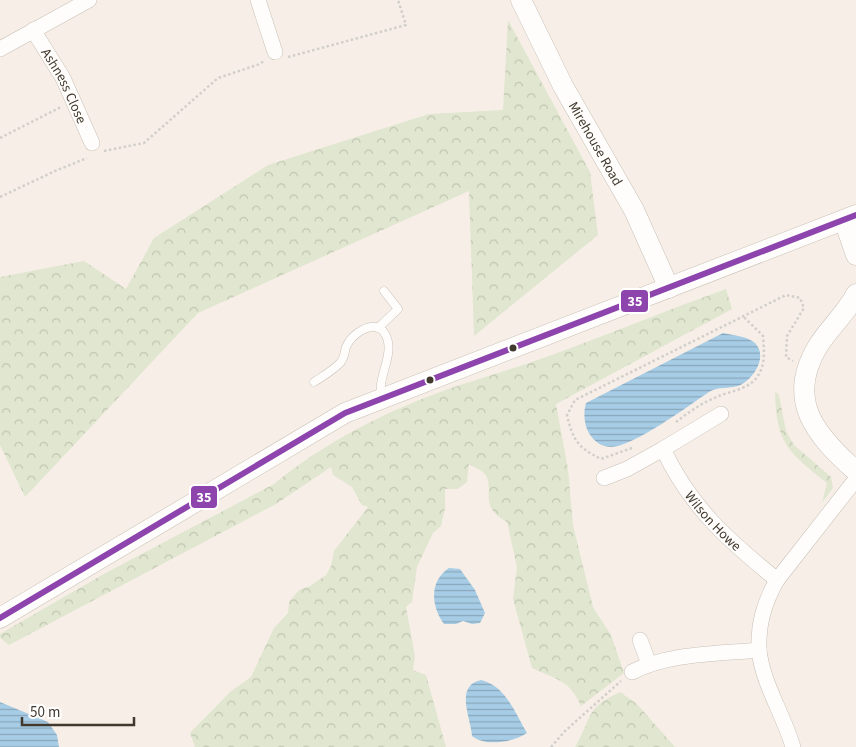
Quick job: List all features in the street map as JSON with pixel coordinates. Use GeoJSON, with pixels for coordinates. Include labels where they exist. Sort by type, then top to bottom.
{"type":"FeatureCollection","features":[{"type":"Feature","properties":{"kind":"main road","name":"Mirehouse Road"},"geometry":{"type":"LineString","coordinates":[[521,0],[563,86],[634,210],[669,288]]}},
{"type":"Feature","properties":{"kind":"main road"},"geometry":{"type":"LineString","coordinates":[[0,618],[345,413],[850,218],[856,255]]}},
{"type":"Feature","properties":{"kind":"main road"},"geometry":{"type":"LineString","coordinates":[[856,294],[848,309],[818,346],[807,369],[805,390],[808,414],[818,434],[856,470]]}},
{"type":"Feature","properties":{"kind":"street"},"geometry":{"type":"LineString","coordinates":[[0,49],[89,0]]}},
{"type":"Feature","properties":{"kind":"street"},"geometry":{"type":"LineString","coordinates":[[258,0],[274,52]]}},
{"type":"Feature","properties":{"kind":"street","name":"Ashness Close"},"geometry":{"type":"LineString","coordinates":[[33,30],[63,78],[92,151]]}},
{"type":"Feature","properties":{"kind":"street"},"geometry":{"type":"LineString","coordinates":[[604,478],[627,469],[722,414]]}},
{"type":"Feature","properties":{"kind":"street","name":"Wilson Howe"},"geometry":{"type":"LineString","coordinates":[[663,449],[672,467],[696,504],[729,542],[777,580]]}},
{"type":"Feature","properties":{"kind":"street"},"geometry":{"type":"LineString","coordinates":[[793,747],[789,731],[767,686],[761,668],[758,650],[761,616],[767,598],[777,580],[856,479]]}},
{"type":"Feature","properties":{"kind":"street"},"geometry":{"type":"LineString","coordinates":[[640,640],[648,664]]}},
{"type":"Feature","properties":{"kind":"street"},"geometry":{"type":"LineString","coordinates":[[632,672],[648,664],[668,659],[758,650]]}},
{"type":"Feature","properties":{"kind":"lane"},"geometry":{"type":"LineString","coordinates":[[378,328],[398,309],[384,292]]}},
{"type":"Feature","properties":{"kind":"lane"},"geometry":{"type":"LineString","coordinates":[[314,382],[341,363],[347,345],[358,333],[370,327],[378,328],[383,332],[389,347],[380,384],[382,398]]}},
{"type":"Feature","properties":{"kind":"path"},"geometry":{"type":"LineString","coordinates":[[0,197],[92,151],[105,151],[144,143],[218,78],[260,64],[274,52],[283,58],[406,25],[398,0]]}},
{"type":"Feature","properties":{"kind":"path"},"geometry":{"type":"LineString","coordinates":[[0,138],[73,101]]}},
{"type":"Feature","properties":{"kind":"path"},"geometry":{"type":"LineString","coordinates":[[92,151],[105,151]]}},
{"type":"Feature","properties":{"kind":"path"},"geometry":{"type":"LineString","coordinates":[[639,444],[601,459],[582,450],[572,436],[567,414],[575,400],[786,296],[800,298],[804,308],[787,336],[786,356],[807,369]]}},
{"type":"Feature","properties":{"kind":"path"},"geometry":{"type":"LineString","coordinates":[[674,424],[692,409],[719,396],[738,390],[757,378],[764,358],[763,336],[744,317]]}},
{"type":"Feature","properties":{"kind":"path"},"geometry":{"type":"LineString","coordinates":[[551,747],[564,731],[632,672]]}},
{"type":"Feature","properties":{"kind":"green space"},"geometry":{"type":"Polygon","coordinates":[[[508,20],[590,172],[598,235],[474,336],[469,191],[198,313],[25,497],[0,445],[0,277],[84,261],[126,289],[154,238],[268,165],[429,114],[503,110],[508,20]]]}},
{"type":"Feature","properties":{"kind":"green space"},"geometry":{"type":"Polygon","coordinates":[[[726,289],[732,309],[556,404],[568,469],[573,525],[593,607],[611,635],[624,673],[581,706],[567,685],[532,668],[513,599],[517,567],[507,522],[497,516],[489,503],[489,484],[487,478],[483,472],[469,464],[467,482],[458,489],[445,489],[445,508],[441,526],[433,533],[417,567],[412,602],[406,607],[415,656],[413,670],[426,675],[446,747],[195,747],[190,733],[230,692],[251,677],[274,628],[288,613],[289,602],[299,590],[310,586],[326,575],[331,566],[334,551],[368,507],[362,505],[352,487],[333,475],[331,467],[276,504],[9,645],[0,638],[0,634],[102,575],[274,484],[294,468],[337,440],[383,416],[454,387],[551,355],[726,289]]]}},
{"type":"Feature","properties":{"kind":"green space"},"geometry":{"type":"Polygon","coordinates":[[[775,391],[779,395],[786,431],[794,445],[831,477],[833,488],[822,503],[827,483],[803,463],[787,445],[778,423],[775,391]]]}},
{"type":"Feature","properties":{"kind":"green space"},"geometry":{"type":"Polygon","coordinates":[[[620,692],[637,704],[675,747],[575,747],[595,709],[608,698],[620,692]]]}},
{"type":"Feature","properties":{"kind":"water"},"geometry":{"type":"Polygon","coordinates":[[[723,333],[748,339],[755,343],[759,349],[760,355],[757,368],[749,379],[738,386],[712,390],[660,425],[632,441],[610,447],[604,446],[593,438],[589,432],[584,415],[586,403],[723,333]]]}},
{"type":"Feature","properties":{"kind":"water"},"geometry":{"type":"Polygon","coordinates":[[[449,568],[460,569],[475,590],[485,613],[480,623],[472,624],[463,621],[456,624],[444,624],[440,617],[436,609],[435,587],[443,573],[449,568]]]}},
{"type":"Feature","properties":{"kind":"water"},"geometry":{"type":"Polygon","coordinates":[[[481,680],[490,683],[503,694],[514,709],[527,733],[515,739],[499,742],[484,741],[472,736],[466,696],[468,689],[473,683],[481,680]]]}},
{"type":"Feature","properties":{"kind":"water"},"geometry":{"type":"Polygon","coordinates":[[[0,702],[48,722],[57,735],[59,747],[0,747],[0,702]]]}},
{"type":"Feature","properties":{"kind":"transit line","name":"35"},"geometry":{"type":"LineString","coordinates":[[0,618],[345,413],[856,215]]}}]}
